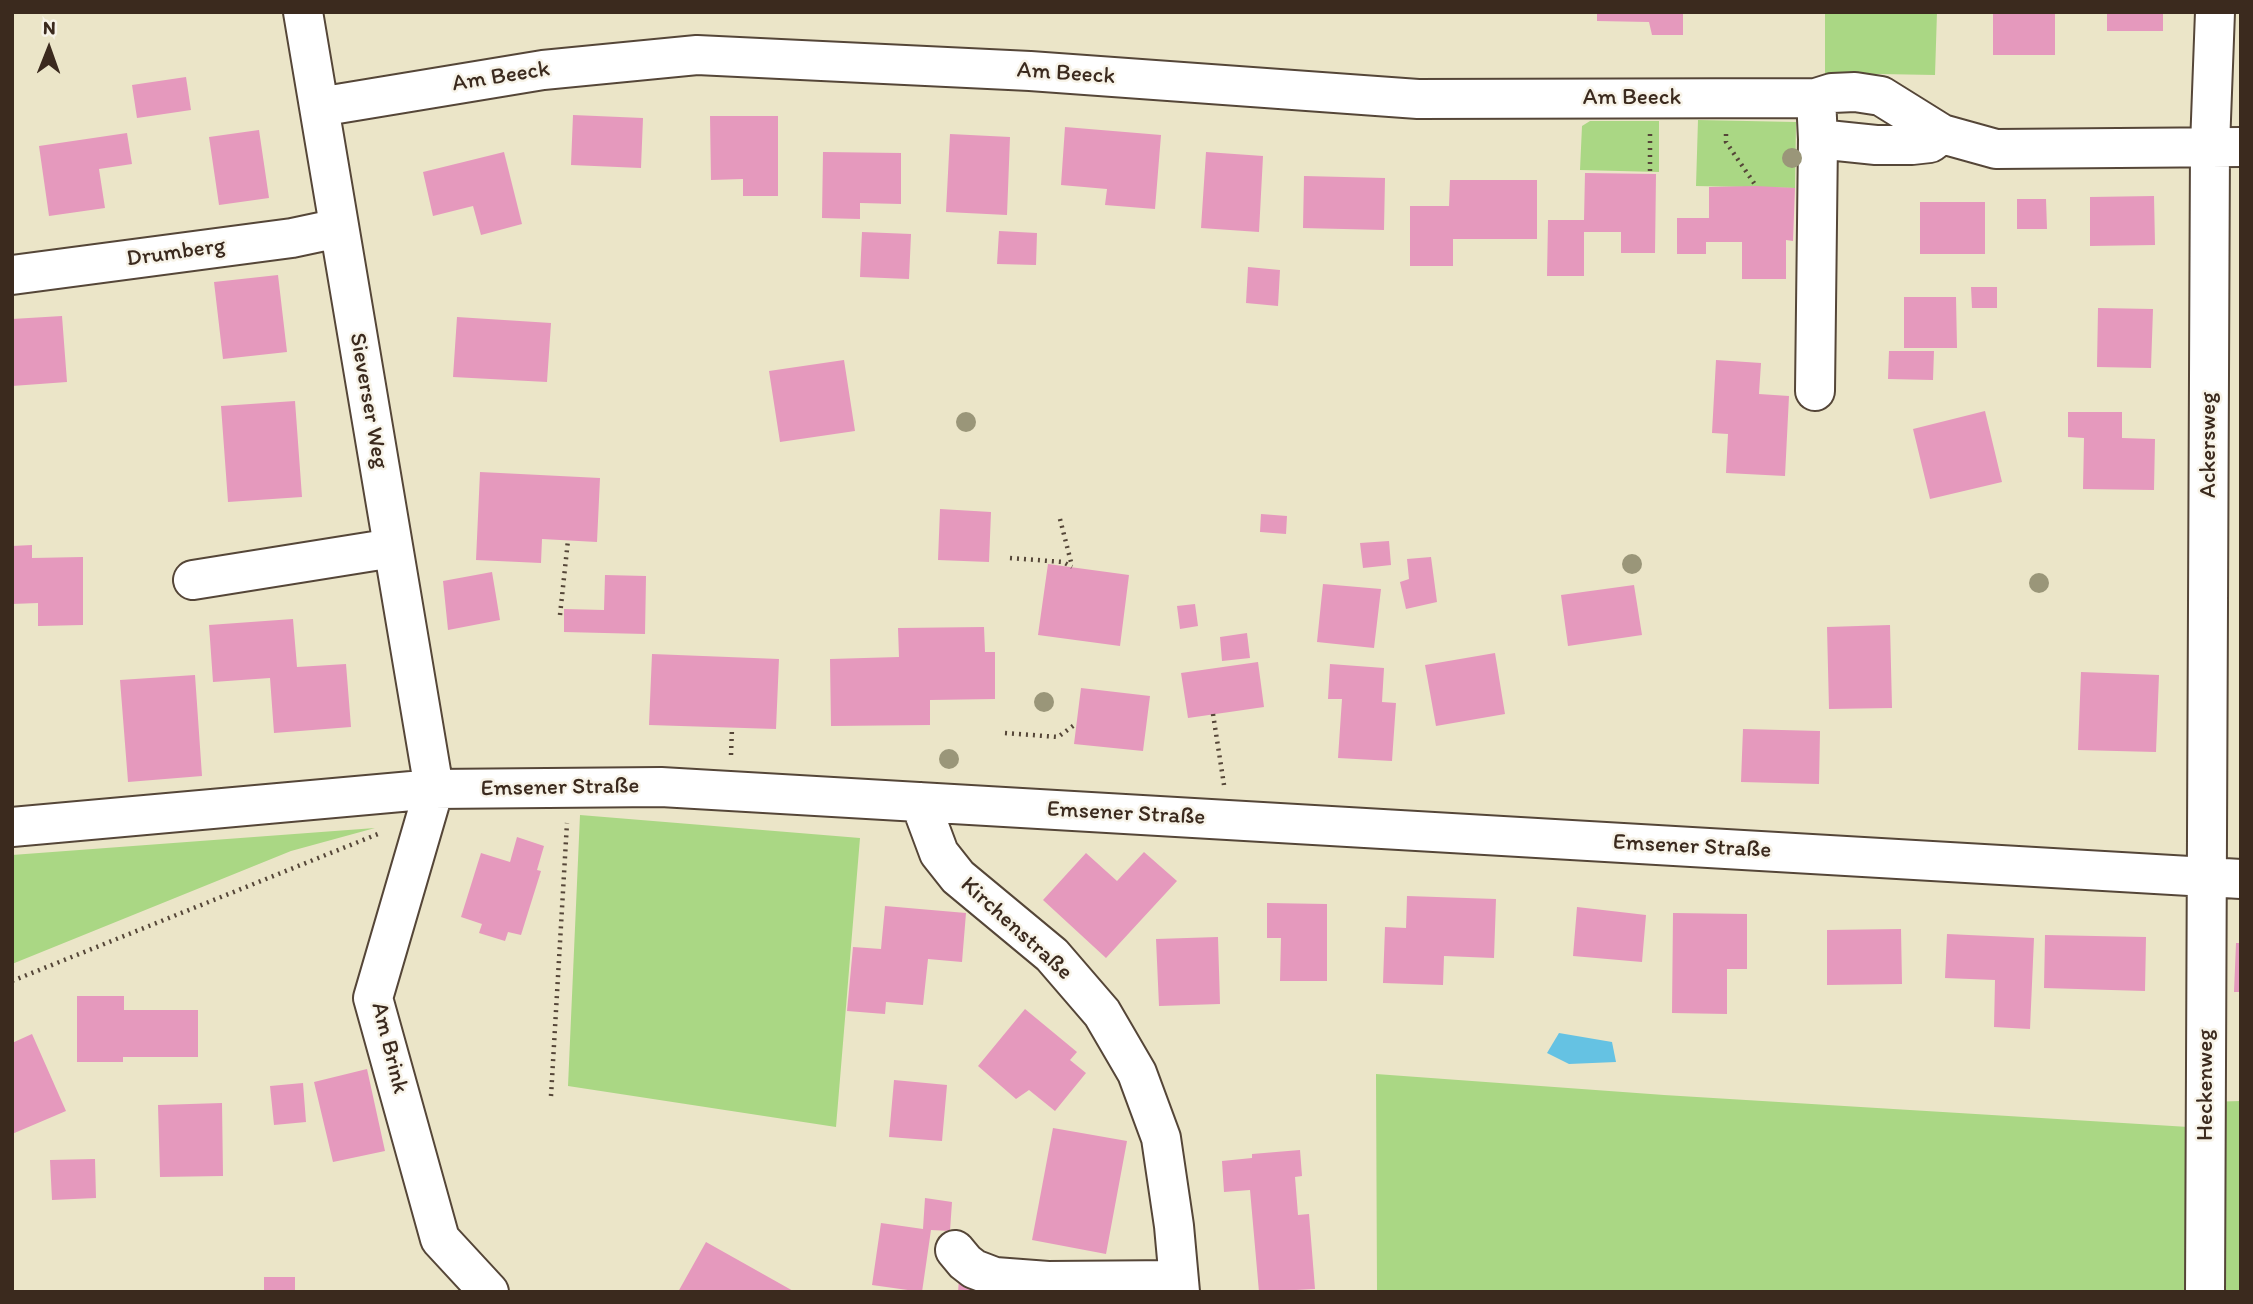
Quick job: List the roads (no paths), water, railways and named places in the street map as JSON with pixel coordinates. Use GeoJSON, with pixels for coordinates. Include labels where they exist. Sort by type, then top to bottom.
{"type":"FeatureCollection","features":[{"type":"Feature","properties":{"kind":"street","name":"Sieverser Weg"},"geometry":{"type":"LineString","coordinates":[[303,12],[434,789]]}},
{"type":"Feature","properties":{"kind":"street","name":"Ackersweg"},"geometry":{"type":"LineString","coordinates":[[2215,12],[2225,147],[2224,878]]}},
{"type":"Feature","properties":{"kind":"street","name":"Am Beeck"},"geometry":{"type":"LineString","coordinates":[[319,107],[543,70],[696,55],[1030,71],[1418,99],[1816,98],[1832,93],[1855,92],[1881,96],[1942,134],[1996,149],[2225,147]]}},
{"type":"Feature","properties":{"kind":"street"},"geometry":{"type":"LineString","coordinates":[[1815,391],[1818,139],[1816,98]]}},
{"type":"Feature","properties":{"kind":"street"},"geometry":{"type":"LineString","coordinates":[[1818,139],[1876,145],[1912,145],[1930,143],[1942,134]]}},
{"type":"Feature","properties":{"kind":"street","name":"Drumberg"},"geometry":{"type":"LineString","coordinates":[[12,275],[292,238],[339,228]]}},
{"type":"Feature","properties":{"kind":"street"},"geometry":{"type":"LineString","coordinates":[[193,580],[393,548]]}},
{"type":"Feature","properties":{"kind":"street","name":"Emsener Straße"},"geometry":{"type":"LineString","coordinates":[[12,827],[434,789],[662,787],[2224,878]]}},
{"type":"Feature","properties":{"kind":"street","name":"Am Brink"},"geometry":{"type":"LineString","coordinates":[[434,789],[373,998],[440,1239],[489,1292]]}},
{"type":"Feature","properties":{"kind":"street","name":"Kirchenstraße"},"geometry":{"type":"LineString","coordinates":[[920,802],[939,853],[958,877],[1052,955],[1102,1013],[1137,1073],[1161,1138],[1180,1286]]}},
{"type":"Feature","properties":{"kind":"street","name":"Heckenweg"},"geometry":{"type":"LineString","coordinates":[[2205,1292],[2224,878]]}},
{"type":"Feature","properties":{"kind":"street"},"geometry":{"type":"LineString","coordinates":[[955,1250],[974,1269],[995,1277],[1180,1286]]}},
{"type":"Feature","properties":{"kind":"water"},"geometry":{"type":"Polygon","coordinates":[[[1559,1033],[1612,1042],[1616,1062],[1569,1064],[1547,1053],[1559,1033]]]}}]}
